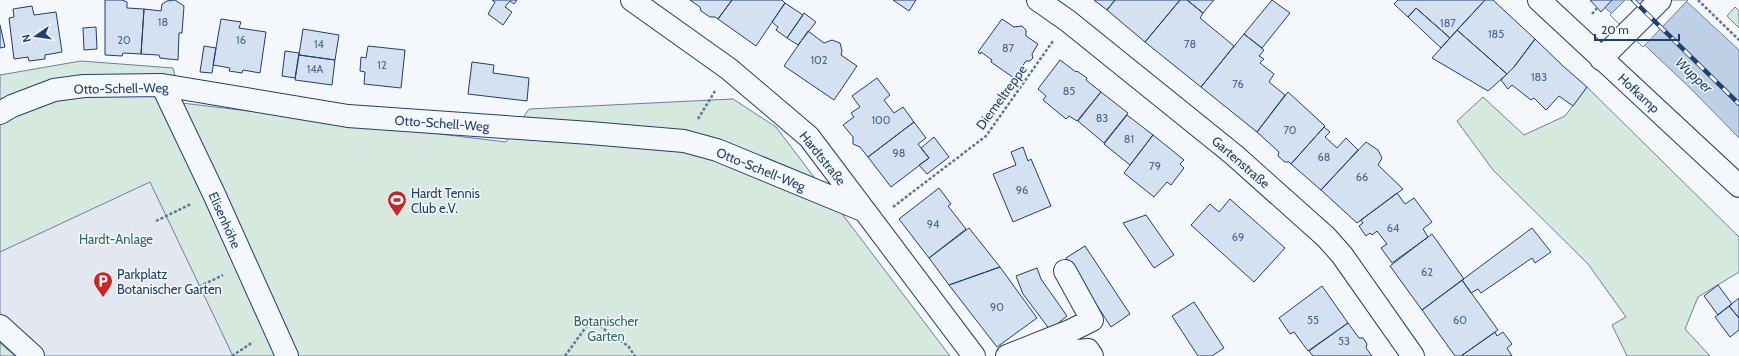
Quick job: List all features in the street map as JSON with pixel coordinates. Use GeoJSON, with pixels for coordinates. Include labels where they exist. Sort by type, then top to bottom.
{"type":"FeatureCollection","features":[{"type":"Feature","properties":{"kind":"street","name":"Hardtstraße"},"geometry":{"type":"LineString","coordinates":[[632,0],[729,69],[809,137],[974,356]]}},
{"type":"Feature","properties":{"kind":"street","name":"Gartenstraße"},"geometry":{"type":"LineString","coordinates":[[1038,0],[1068,21],[1233,154],[1326,237],[1342,255],[1413,356]]}},
{"type":"Feature","properties":{"kind":"street","name":"Hofkamp"},"geometry":{"type":"LineString","coordinates":[[1539,0],[1739,186]]}},
{"type":"Feature","properties":{"kind":"street"},"geometry":{"type":"LineString","coordinates":[[1601,59],[1660,0]]}},
{"type":"Feature","properties":{"kind":"street","name":"Otto-Schell-Weg"},"geometry":{"type":"LineString","coordinates":[[4,107],[54,90],[84,86],[162,85],[348,116],[684,141],[717,150],[865,211]]}},
{"type":"Feature","properties":{"kind":"street","name":"Elisenhöhe"},"geometry":{"type":"LineString","coordinates":[[162,85],[214,194],[244,264],[287,356]]}},
{"type":"Feature","properties":{"kind":"street"},"geometry":{"type":"LineString","coordinates":[[1007,356],[1070,331],[1092,320],[1065,271]]}},
{"type":"Feature","properties":{"kind":"street"},"geometry":{"type":"LineString","coordinates":[[0,326],[33,356]]}},
{"type":"Feature","properties":{"kind":"street"},"geometry":{"type":"LineString","coordinates":[[1048,356],[1056,353],[1088,350],[1092,356]]}},
{"type":"Feature","properties":{"kind":"path"},"geometry":{"type":"LineString","coordinates":[[1698,0],[1739,40]]}},
{"type":"Feature","properties":{"kind":"path","name":"Diemeltreppe"},"geometry":{"type":"LineString","coordinates":[[909,194],[986,136],[1047,50]]}},
{"type":"Feature","properties":{"kind":"path"},"geometry":{"type":"LineString","coordinates":[[684,141],[729,69]]}},
{"type":"Feature","properties":{"kind":"path"},"geometry":{"type":"LineString","coordinates":[[156,221],[214,194]]}},
{"type":"Feature","properties":{"kind":"path"},"geometry":{"type":"LineString","coordinates":[[190,291],[244,264]]}},
{"type":"Feature","properties":{"kind":"path"},"geometry":{"type":"LineString","coordinates":[[565,356],[591,320],[628,346],[635,356]]}},
{"type":"Feature","properties":{"kind":"green space"},"geometry":{"type":"Polygon","coordinates":[[[1735,7],[1739,11],[1739,28],[1727,16],[1735,7]]]}},
{"type":"Feature","properties":{"kind":"green space"},"geometry":{"type":"Polygon","coordinates":[[[81,61],[173,68],[182,103],[506,142],[529,109],[733,99],[776,127],[950,356],[0,356],[0,75],[81,61]]]}},
{"type":"Feature","properties":{"kind":"green space"},"geometry":{"type":"Polygon","coordinates":[[[1587,87],[1739,237],[1739,272],[1698,297],[1685,329],[1710,356],[1627,356],[1612,325],[1626,317],[1588,264],[1493,170],[1457,121],[1483,97],[1524,135],[1565,116],[1587,87]]]}},
{"type":"Feature","properties":{"kind":"shaded area","name":"Parkplatz Botanischer Garten"},"geometry":{"type":"Polygon","coordinates":[[[150,182],[233,356],[15,356],[0,343],[0,252],[150,182]]]}},
{"type":"Feature","properties":{"kind":"water","name":"Wupper"},"geometry":{"type":"Polygon","coordinates":[[[1597,0],[1685,0],[1739,50],[1739,138],[1690,88],[1597,0]]]}},
{"type":"Feature","properties":{"kind":"pier"},"geometry":{"type":"Polygon","coordinates":[[[1625,0],[1688,0],[1643,47],[1610,15],[1625,0]]]}},
{"type":"Feature","properties":{"kind":"building"},"geometry":{"type":"Polygon","coordinates":[[[105,0],[122,0],[127,2],[127,8],[144,9],[141,54],[123,53],[122,56],[105,55],[105,0]]]}},
{"type":"Feature","properties":{"kind":"building"},"geometry":{"type":"Polygon","coordinates":[[[175,0],[184,6],[182,33],[179,33],[178,60],[160,58],[159,55],[141,54],[144,9],[161,11],[162,4],[167,1],[175,0]]]}},
{"type":"Feature","properties":{"kind":"building"},"geometry":{"type":"Polygon","coordinates":[[[492,0],[517,0],[514,4],[510,1],[505,7],[512,12],[503,25],[488,14],[495,2],[492,0]]]}},
{"type":"Feature","properties":{"kind":"building"},"geometry":{"type":"Polygon","coordinates":[[[690,0],[732,0],[718,19],[715,17],[710,17],[701,11],[700,7],[690,0]]]}},
{"type":"Feature","properties":{"kind":"building"},"geometry":{"type":"Polygon","coordinates":[[[732,0],[782,0],[785,3],[756,46],[718,19],[732,0]]]}},
{"type":"Feature","properties":{"kind":"building"},"geometry":{"type":"Polygon","coordinates":[[[893,0],[916,0],[909,11],[893,0]]]}},
{"type":"Feature","properties":{"kind":"building"},"geometry":{"type":"Polygon","coordinates":[[[1094,0],[1115,0],[1107,10],[1094,0]]]}},
{"type":"Feature","properties":{"kind":"building"},"geometry":{"type":"Polygon","coordinates":[[[1115,0],[1180,0],[1145,42],[1107,10],[1115,0]]]}},
{"type":"Feature","properties":{"kind":"building"},"geometry":{"type":"Polygon","coordinates":[[[1180,0],[1187,0],[1203,13],[1200,18],[1234,46],[1201,87],[1145,42],[1180,0]]]}},
{"type":"Feature","properties":{"kind":"building"},"geometry":{"type":"Polygon","coordinates":[[[1187,0],[1214,0],[1203,13],[1187,0]]]}},
{"type":"Feature","properties":{"kind":"building"},"geometry":{"type":"Polygon","coordinates":[[[1272,0],[1290,13],[1262,48],[1244,34],[1272,0]]]}},
{"type":"Feature","properties":{"kind":"building"},"geometry":{"type":"Polygon","coordinates":[[[1398,0],[1485,0],[1450,38],[1416,8],[1408,17],[1394,4],[1398,0]]]}},
{"type":"Feature","properties":{"kind":"building"},"geometry":{"type":"Polygon","coordinates":[[[1485,0],[1493,0],[1535,39],[1507,74],[1457,30],[1485,0]]]}},
{"type":"Feature","properties":{"kind":"building"},"geometry":{"type":"Polygon","coordinates":[[[1590,0],[1612,0],[1601,12],[1590,0]]]}},
{"type":"Feature","properties":{"kind":"building"},"geometry":{"type":"Polygon","coordinates":[[[785,3],[803,15],[787,38],[776,30],[778,27],[772,22],[785,3]]]}},
{"type":"Feature","properties":{"kind":"building"},"geometry":{"type":"Polygon","coordinates":[[[32,6],[34,15],[56,12],[62,52],[45,55],[45,59],[29,61],[28,57],[14,59],[9,18],[14,17],[13,9],[32,6]]]}},
{"type":"Feature","properties":{"kind":"building"},"geometry":{"type":"Polygon","coordinates":[[[1416,8],[1450,38],[1441,48],[1408,17],[1416,8]]]}},
{"type":"Feature","properties":{"kind":"building"},"geometry":{"type":"Polygon","coordinates":[[[804,13],[816,22],[798,45],[787,38],[804,13]]]}},
{"type":"Feature","properties":{"kind":"building"},"geometry":{"type":"Polygon","coordinates":[[[221,19],[241,22],[239,28],[266,32],[260,73],[243,70],[242,73],[229,71],[230,68],[213,65],[221,19]]]}},
{"type":"Feature","properties":{"kind":"building"},"geometry":{"type":"Polygon","coordinates":[[[1002,19],[1014,27],[1022,26],[1026,30],[1026,36],[1038,44],[1032,54],[1033,58],[1030,61],[1026,61],[1014,78],[991,62],[992,60],[981,52],[980,54],[978,52],[1002,19]]]}},
{"type":"Feature","properties":{"kind":"building"},"geometry":{"type":"Polygon","coordinates":[[[0,25],[5,47],[0,48],[0,25]]]}},
{"type":"Feature","properties":{"kind":"building"},"geometry":{"type":"Polygon","coordinates":[[[96,27],[97,49],[84,50],[83,28],[96,27]]]}},
{"type":"Feature","properties":{"kind":"building"},"geometry":{"type":"Polygon","coordinates":[[[303,29],[339,35],[335,60],[299,55],[303,29]]]}},
{"type":"Feature","properties":{"kind":"building"},"geometry":{"type":"Polygon","coordinates":[[[1457,30],[1507,74],[1488,91],[1432,58],[1457,30]]]}},
{"type":"Feature","properties":{"kind":"building"},"geometry":{"type":"Polygon","coordinates":[[[808,31],[824,43],[832,40],[840,43],[842,51],[841,55],[857,66],[834,100],[784,66],[808,31]]]}},
{"type":"Feature","properties":{"kind":"building"},"geometry":{"type":"Polygon","coordinates":[[[1244,34],[1264,50],[1259,56],[1264,59],[1260,63],[1274,74],[1269,82],[1285,95],[1257,132],[1201,87],[1244,34]]]}},
{"type":"Feature","properties":{"kind":"building"},"geometry":{"type":"Polygon","coordinates":[[[1535,39],[1587,87],[1573,106],[1559,96],[1546,110],[1534,98],[1531,100],[1512,85],[1508,89],[1501,80],[1514,67],[1535,39]]]}},
{"type":"Feature","properties":{"kind":"building"},"geometry":{"type":"Polygon","coordinates":[[[204,46],[216,48],[212,73],[200,72],[204,46]]]}},
{"type":"Feature","properties":{"kind":"building"},"geometry":{"type":"Polygon","coordinates":[[[368,46],[405,50],[401,88],[364,84],[365,72],[360,71],[361,57],[366,58],[368,46]]]}},
{"type":"Feature","properties":{"kind":"building"},"geometry":{"type":"Polygon","coordinates":[[[285,51],[299,53],[295,78],[282,76],[285,51]]]}},
{"type":"Feature","properties":{"kind":"building"},"geometry":{"type":"Polygon","coordinates":[[[299,55],[335,60],[332,85],[295,80],[299,55]]]}},
{"type":"Feature","properties":{"kind":"building"},"geometry":{"type":"Polygon","coordinates":[[[1060,60],[1087,78],[1086,80],[1101,92],[1077,121],[1069,116],[1066,119],[1043,100],[1046,96],[1038,89],[1060,60]]]}},
{"type":"Feature","properties":{"kind":"building"},"geometry":{"type":"Polygon","coordinates":[[[472,62],[494,65],[493,73],[529,78],[527,101],[468,94],[472,62]]]}},
{"type":"Feature","properties":{"kind":"building"},"geometry":{"type":"Polygon","coordinates":[[[877,78],[890,95],[884,100],[894,113],[903,107],[914,122],[868,157],[860,147],[853,144],[853,137],[843,125],[854,117],[851,113],[860,107],[852,96],[877,78]]]}},
{"type":"Feature","properties":{"kind":"building"},"geometry":{"type":"Polygon","coordinates":[[[1101,92],[1128,113],[1104,143],[1078,121],[1101,92]]]}},
{"type":"Feature","properties":{"kind":"building"},"geometry":{"type":"Polygon","coordinates":[[[1288,92],[1325,126],[1291,164],[1289,162],[1285,162],[1278,156],[1279,152],[1257,132],[1288,92]]]}},
{"type":"Feature","properties":{"kind":"building"},"geometry":{"type":"Polygon","coordinates":[[[1127,115],[1153,135],[1130,165],[1104,144],[1127,115]]]}},
{"type":"Feature","properties":{"kind":"building"},"geometry":{"type":"Polygon","coordinates":[[[914,122],[926,138],[918,144],[929,158],[891,187],[868,157],[914,122]]]}},
{"type":"Feature","properties":{"kind":"building"},"geometry":{"type":"Polygon","coordinates":[[[1324,127],[1330,132],[1325,137],[1337,148],[1346,138],[1358,150],[1321,190],[1291,164],[1324,127]]]}},
{"type":"Feature","properties":{"kind":"building"},"geometry":{"type":"Polygon","coordinates":[[[1153,135],[1184,160],[1180,164],[1184,168],[1171,185],[1167,182],[1154,197],[1124,173],[1153,135]]]}},
{"type":"Feature","properties":{"kind":"building"},"geometry":{"type":"Polygon","coordinates":[[[934,137],[949,157],[927,174],[919,165],[929,158],[921,148],[934,137]]]}},
{"type":"Feature","properties":{"kind":"building"},"geometry":{"type":"Polygon","coordinates":[[[1366,142],[1378,150],[1382,158],[1378,165],[1403,189],[1357,223],[1321,190],[1366,142]]]}},
{"type":"Feature","properties":{"kind":"building"},"geometry":{"type":"Polygon","coordinates":[[[1023,147],[1028,161],[1031,159],[1051,206],[1013,222],[993,174],[1016,165],[1011,152],[1023,147]]]}},
{"type":"Feature","properties":{"kind":"building"},"geometry":{"type":"Polygon","coordinates":[[[939,188],[951,204],[948,206],[966,229],[929,258],[899,219],[939,188]]]}},
{"type":"Feature","properties":{"kind":"building"},"geometry":{"type":"Polygon","coordinates":[[[1397,193],[1405,204],[1414,198],[1432,222],[1423,229],[1428,237],[1392,263],[1381,248],[1387,244],[1377,231],[1372,235],[1370,233],[1366,236],[1359,226],[1363,223],[1361,220],[1397,193]]]}},
{"type":"Feature","properties":{"kind":"building"},"geometry":{"type":"Polygon","coordinates":[[[1230,199],[1285,248],[1254,282],[1191,225],[1210,204],[1219,212],[1230,199]]]}},
{"type":"Feature","properties":{"kind":"building"},"geometry":{"type":"Polygon","coordinates":[[[1146,215],[1174,255],[1154,268],[1123,223],[1146,215]]]}},
{"type":"Feature","properties":{"kind":"building"},"geometry":{"type":"Polygon","coordinates":[[[969,228],[1000,267],[949,285],[929,258],[969,228]]]}},
{"type":"Feature","properties":{"kind":"building"},"geometry":{"type":"Polygon","coordinates":[[[1532,228],[1551,252],[1535,263],[1532,258],[1481,293],[1478,289],[1471,293],[1462,280],[1532,228]]]}},
{"type":"Feature","properties":{"kind":"building"},"geometry":{"type":"Polygon","coordinates":[[[1432,234],[1464,279],[1422,310],[1390,266],[1432,234]]]}},
{"type":"Feature","properties":{"kind":"building"},"geometry":{"type":"Polygon","coordinates":[[[1085,246],[1130,314],[1111,327],[1066,258],[1085,246]]]}},
{"type":"Feature","properties":{"kind":"building"},"geometry":{"type":"Polygon","coordinates":[[[1000,267],[1037,318],[997,347],[949,285],[1000,267]]]}},
{"type":"Feature","properties":{"kind":"building"},"geometry":{"type":"Polygon","coordinates":[[[1037,268],[1041,279],[1067,316],[1050,330],[1023,294],[1016,276],[1037,268]]]}},
{"type":"Feature","properties":{"kind":"building"},"geometry":{"type":"Polygon","coordinates":[[[1462,280],[1498,330],[1461,356],[1455,356],[1422,310],[1462,280]]]}},
{"type":"Feature","properties":{"kind":"building"},"geometry":{"type":"Polygon","coordinates":[[[1718,285],[1732,304],[1718,315],[1704,296],[1718,285]]]}},
{"type":"Feature","properties":{"kind":"building"},"geometry":{"type":"Polygon","coordinates":[[[1322,286],[1348,323],[1308,351],[1294,332],[1290,334],[1279,318],[1322,286]]]}},
{"type":"Feature","properties":{"kind":"building"},"geometry":{"type":"Polygon","coordinates":[[[1739,298],[1739,318],[1729,306],[1739,298]]]}},
{"type":"Feature","properties":{"kind":"building"},"geometry":{"type":"Polygon","coordinates":[[[1194,302],[1224,348],[1212,356],[1198,356],[1172,316],[1194,302]]]}},
{"type":"Feature","properties":{"kind":"building"},"geometry":{"type":"Polygon","coordinates":[[[1729,306],[1739,318],[1739,330],[1730,337],[1715,317],[1729,306]]]}},
{"type":"Feature","properties":{"kind":"building"},"geometry":{"type":"Polygon","coordinates":[[[1348,323],[1359,338],[1363,338],[1367,344],[1366,348],[1372,356],[1313,356],[1309,351],[1348,323]]]}},
{"type":"Feature","properties":{"kind":"building"},"geometry":{"type":"Polygon","coordinates":[[[1495,332],[1497,336],[1503,332],[1512,344],[1507,348],[1512,356],[1461,356],[1495,332]]]}},
{"type":"Feature","properties":{"kind":"railway"},"geometry":{"type":"LineString","coordinates":[[1633,0],[1739,104]]}},
{"type":"Feature","properties":{"kind":"place","name":"Hardt Tennis Club e.V."},"geometry":{"type":"Point","coordinates":[397,217]}},
{"type":"Feature","properties":{"kind":"place","name":"Parkplatz Botanischer Garten"},"geometry":{"type":"Point","coordinates":[103,298]}},
{"type":"Feature","properties":{"kind":"park label","name":"Hardt-Anlage"},"geometry":{"type":"Point","coordinates":[116,239]}},
{"type":"Feature","properties":{"kind":"park label","name":"Botanischer Garten"},"geometry":{"type":"Point","coordinates":[606,328]}}]}
